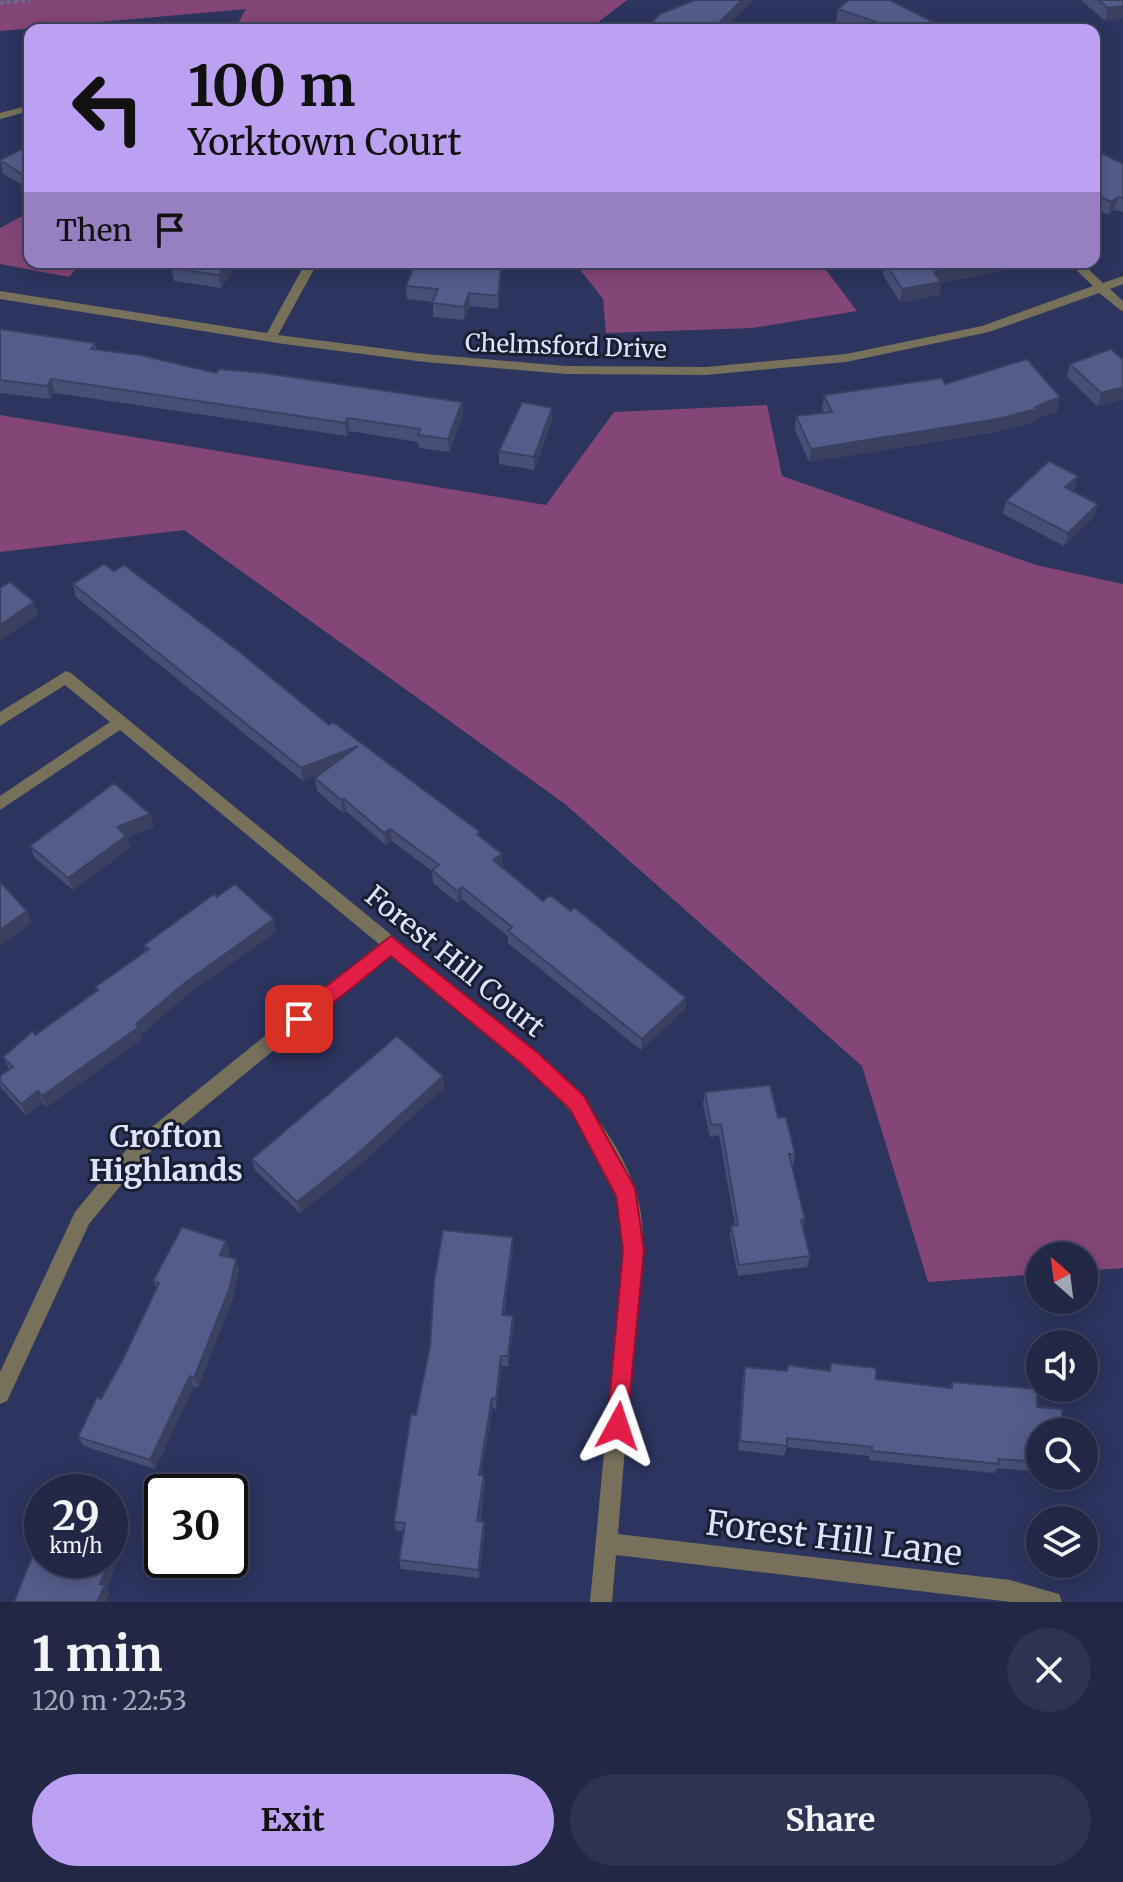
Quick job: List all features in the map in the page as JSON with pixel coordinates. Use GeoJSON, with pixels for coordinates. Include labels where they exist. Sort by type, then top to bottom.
{"type":"FeatureCollection","features":[{"type":"Feature","properties":{"kind":"street"},"geometry":{"type":"LineString","coordinates":[[0,116],[24,110]]}},
{"type":"Feature","properties":{"kind":"street"},"geometry":{"type":"LineString","coordinates":[[271,337],[309,268]]}},
{"type":"Feature","properties":{"kind":"street"},"geometry":{"type":"LineString","coordinates":[[1080,268],[1123,308]]}},
{"type":"Feature","properties":{"kind":"street","name":"Chelmsford Drive"},"geometry":{"type":"LineString","coordinates":[[0,295],[451,363],[608,374],[721,371],[827,360],[1010,322],[1123,280]]}},
{"type":"Feature","properties":{"kind":"street","name":"Forest Hill Court"},"geometry":{"type":"LineString","coordinates":[[0,720],[66,677],[531,1059],[577,1102],[627,1194],[633,1250],[601,1602]]}},
{"type":"Feature","properties":{"kind":"street"},"geometry":{"type":"LineString","coordinates":[[0,804],[121,722]]}},
{"type":"Feature","properties":{"kind":"street"},"geometry":{"type":"LineString","coordinates":[[0,1394],[82,1218],[139,1149],[391,944]]}},
{"type":"Feature","properties":{"kind":"street","name":"Forest Hill Lane"},"geometry":{"type":"LineString","coordinates":[[608,1543],[1010,1591],[1051,1602]]}},
{"type":"Feature","properties":{"kind":"path"},"geometry":{"type":"LineString","coordinates":[[0,3],[30,0]]}},
{"type":"Feature","properties":{"kind":"shaded area"},"geometry":{"type":"Polygon","coordinates":[[[0,0],[627,0],[596,24],[237,24],[246,9],[78,24],[24,24],[24,29],[0,31],[0,0]]]}},
{"type":"Feature","properties":{"kind":"shaded area"},"geometry":{"type":"Polygon","coordinates":[[[24,215],[24,268],[77,268],[69,277],[0,264],[0,228],[24,215]]]}},
{"type":"Feature","properties":{"kind":"shaded area"},"geometry":{"type":"Polygon","coordinates":[[[579,268],[825,268],[857,311],[752,328],[606,333],[603,299],[579,268]]]}},
{"type":"Feature","properties":{"kind":"shaded area"},"geometry":{"type":"Polygon","coordinates":[[[767,405],[782,476],[1036,565],[1123,584],[1123,1268],[1098,1270],[1098,1242],[1026,1242],[1026,1275],[928,1282],[862,1066],[565,804],[184,530],[0,552],[0,415],[546,505],[614,412],[767,405]]]}},
{"type":"Feature","properties":{"kind":"building"},"geometry":{"type":"Polygon","coordinates":[[[695,0],[742,0],[718,24],[650,24],[660,14],[695,0]]]}},
{"type":"Feature","properties":{"kind":"building"},"geometry":{"type":"Polygon","coordinates":[[[849,0],[890,0],[937,24],[882,24],[838,9],[849,0]]]}},
{"type":"Feature","properties":{"kind":"building"},"geometry":{"type":"Polygon","coordinates":[[[1098,0],[1123,0],[1123,6],[1108,8],[1098,0]]]}},
{"type":"Feature","properties":{"kind":"building"},"geometry":{"type":"Polygon","coordinates":[[[24,148],[24,176],[0,160],[24,148]]]}},
{"type":"Feature","properties":{"kind":"building"},"geometry":{"type":"Polygon","coordinates":[[[1100,152],[1123,164],[1123,198],[1118,197],[1111,202],[1100,196],[1100,152]]]}},
{"type":"Feature","properties":{"kind":"building"},"geometry":{"type":"Polygon","coordinates":[[[171,268],[223,268],[219,275],[171,268]]]}},
{"type":"Feature","properties":{"kind":"building"},"geometry":{"type":"Polygon","coordinates":[[[414,268],[501,269],[498,296],[469,293],[464,307],[432,303],[438,289],[406,286],[414,268]]]}},
{"type":"Feature","properties":{"kind":"building"},"geometry":{"type":"Polygon","coordinates":[[[889,268],[954,268],[934,272],[941,282],[902,289],[889,268]]]}},
{"type":"Feature","properties":{"kind":"building"},"geometry":{"type":"Polygon","coordinates":[[[0,329],[95,343],[91,349],[140,355],[216,373],[219,369],[265,373],[462,402],[448,439],[418,435],[420,429],[348,418],[345,423],[51,379],[47,386],[0,380],[0,329]]]}},
{"type":"Feature","properties":{"kind":"building"},"geometry":{"type":"Polygon","coordinates":[[[1111,349],[1123,360],[1123,387],[1101,393],[1070,364],[1111,349]]]}},
{"type":"Feature","properties":{"kind":"building"},"geometry":{"type":"Polygon","coordinates":[[[1027,359],[1060,397],[1035,407],[1037,409],[998,419],[811,449],[796,416],[832,412],[824,395],[942,378],[945,384],[1027,359]]]}},
{"type":"Feature","properties":{"kind":"building"},"geometry":{"type":"Polygon","coordinates":[[[522,402],[552,408],[534,457],[499,451],[522,402]]]}},
{"type":"Feature","properties":{"kind":"building"},"geometry":{"type":"Polygon","coordinates":[[[1049,461],[1078,476],[1065,487],[1098,504],[1068,533],[1006,501],[1049,461]]]}},
{"type":"Feature","properties":{"kind":"building"},"geometry":{"type":"Polygon","coordinates":[[[104,564],[114,571],[124,565],[241,653],[329,725],[333,722],[480,832],[477,834],[502,854],[493,860],[543,901],[550,895],[571,911],[574,907],[686,998],[642,1039],[508,931],[512,927],[462,887],[457,891],[432,870],[439,865],[390,829],[384,833],[315,778],[358,746],[301,768],[73,584],[104,564]]]}},
{"type":"Feature","properties":{"kind":"building"},"geometry":{"type":"Polygon","coordinates":[[[10,582],[34,602],[0,625],[0,588],[10,582]]]}},
{"type":"Feature","properties":{"kind":"building"},"geometry":{"type":"Polygon","coordinates":[[[114,783],[150,814],[117,827],[126,836],[68,878],[30,846],[114,783]]]}},
{"type":"Feature","properties":{"kind":"building"},"geometry":{"type":"Polygon","coordinates":[[[0,882],[27,911],[0,930],[0,882]]]}},
{"type":"Feature","properties":{"kind":"building"},"geometry":{"type":"Polygon","coordinates":[[[235,884],[274,919],[186,982],[136,1024],[139,1027],[42,1096],[38,1091],[21,1104],[0,1081],[0,1076],[13,1067],[3,1057],[33,1031],[35,1035],[98,990],[95,987],[149,949],[144,945],[214,894],[217,897],[235,884]]]}},
{"type":"Feature","properties":{"kind":"building"},"geometry":{"type":"Polygon","coordinates":[[[397,1036],[443,1076],[354,1157],[297,1202],[252,1159],[397,1036]]]}},
{"type":"Feature","properties":{"kind":"building"},"geometry":{"type":"Polygon","coordinates":[[[770,1085],[778,1118],[786,1117],[795,1154],[789,1154],[805,1219],[801,1220],[810,1256],[739,1265],[731,1226],[738,1225],[721,1124],[711,1125],[705,1092],[770,1085]]]}},
{"type":"Feature","properties":{"kind":"building"},"geometry":{"type":"Polygon","coordinates":[[[182,1227],[226,1241],[220,1255],[236,1259],[230,1287],[194,1378],[190,1376],[150,1460],[78,1437],[97,1397],[101,1399],[123,1359],[159,1283],[153,1281],[182,1227]]]}},
{"type":"Feature","properties":{"kind":"building"},"geometry":{"type":"Polygon","coordinates":[[[443,1230],[513,1237],[502,1315],[513,1316],[508,1356],[501,1356],[496,1399],[492,1398],[479,1475],[484,1475],[477,1521],[484,1522],[478,1570],[399,1560],[405,1523],[394,1522],[411,1414],[416,1415],[430,1346],[434,1281],[443,1230]]]}},
{"type":"Feature","properties":{"kind":"building"},"geometry":{"type":"Polygon","coordinates":[[[831,1363],[876,1368],[876,1379],[952,1388],[952,1382],[1026,1388],[1026,1402],[1037,1402],[1037,1407],[1062,1409],[1062,1418],[1026,1418],[1026,1461],[998,1459],[999,1464],[872,1451],[872,1447],[787,1438],[787,1446],[740,1441],[745,1367],[787,1371],[788,1365],[830,1371],[831,1363]]]}},
{"type":"Feature","properties":{"kind":"building"},"geometry":{"type":"Polygon","coordinates":[[[24,1577],[102,1578],[100,1584],[105,1585],[97,1602],[14,1602],[24,1577]]]}},
{"type":"Feature","properties":{"kind":"district","name":"Crofton Highlands"},"geometry":{"type":"Point","coordinates":[166,1153]}},
{"type":"Feature","properties":{"kind":"route"},"geometry":{"type":"LineString","coordinates":[[299,1019],[391,944],[531,1059],[577,1102],[627,1194],[633,1250],[618,1426]]}}]}
